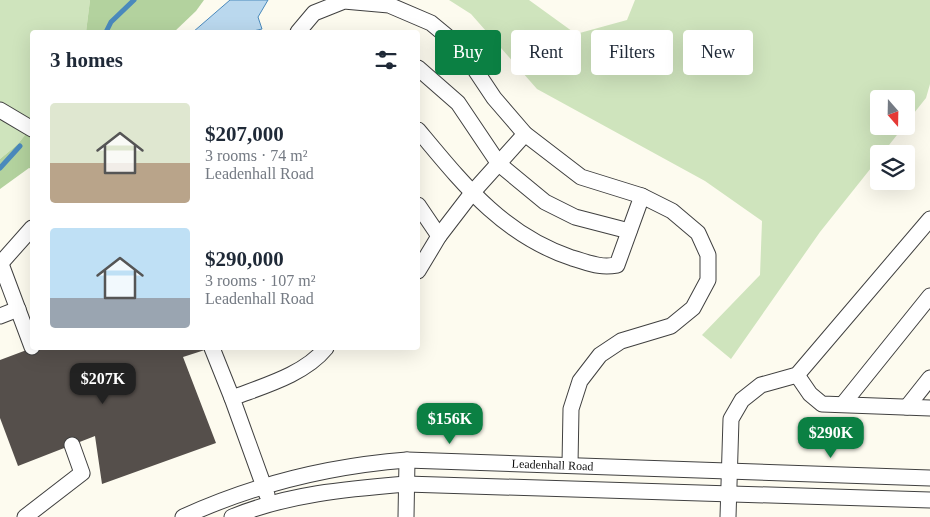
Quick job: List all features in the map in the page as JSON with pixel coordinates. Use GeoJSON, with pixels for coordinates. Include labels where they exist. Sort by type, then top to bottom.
{"type":"FeatureCollection","features":[{"type":"Feature","properties":{"kind":"street"},"geometry":{"type":"LineString","coordinates":[[300,30],[314,12],[344,1],[389,5],[431,22],[460,47],[494,98],[526,134],[581,177],[642,196],[672,211],[698,233],[708,255],[708,280],[694,308],[671,326],[621,341],[600,355],[580,381],[571,409],[570,464]]}},
{"type":"Feature","properties":{"kind":"street"},"geometry":{"type":"LineString","coordinates":[[420,70],[458,103],[499,164],[545,202],[575,218],[629,231]]}},
{"type":"Feature","properties":{"kind":"street"},"geometry":{"type":"LineString","coordinates":[[0,110],[30,128]]}},
{"type":"Feature","properties":{"kind":"street"},"geometry":{"type":"LineString","coordinates":[[420,132],[472,193],[516,232],[546,249],[603,268],[617,265],[642,196]]}},
{"type":"Feature","properties":{"kind":"street"},"geometry":{"type":"LineString","coordinates":[[420,268],[439,236],[472,193],[526,134]]}},
{"type":"Feature","properties":{"kind":"street"},"geometry":{"type":"LineString","coordinates":[[420,208],[439,236]]}},
{"type":"Feature","properties":{"kind":"street"},"geometry":{"type":"LineString","coordinates":[[728,517],[731,470],[731,420],[742,400],[761,384],[797,374],[930,220]]}},
{"type":"Feature","properties":{"kind":"street"},"geometry":{"type":"LineString","coordinates":[[30,230],[0,264],[30,342]]}},
{"type":"Feature","properties":{"kind":"street"},"geometry":{"type":"LineString","coordinates":[[843,404],[930,296]]}},
{"type":"Feature","properties":{"kind":"street"},"geometry":{"type":"LineString","coordinates":[[0,316],[18,309]]}},
{"type":"Feature","properties":{"kind":"street"},"geometry":{"type":"LineString","coordinates":[[213,350],[270,504]]}},
{"type":"Feature","properties":{"kind":"street"},"geometry":{"type":"LineString","coordinates":[[232,398],[286,377],[324,350]]}},
{"type":"Feature","properties":{"kind":"street"},"geometry":{"type":"LineString","coordinates":[[797,374],[810,394],[822,404],[930,408]]}},
{"type":"Feature","properties":{"kind":"street"},"geometry":{"type":"LineString","coordinates":[[907,407],[930,378]]}},
{"type":"Feature","properties":{"kind":"street"},"geometry":{"type":"LineString","coordinates":[[25,517],[82,473],[72,445]]}},
{"type":"Feature","properties":{"kind":"street"},"geometry":{"type":"LineString","coordinates":[[406,517],[407,460]]}},
{"type":"Feature","properties":{"kind":"street","name":"Leadenhall Road"},"geometry":{"type":"LineString","coordinates":[[183,517],[229,497],[333,468],[407,460],[570,464],[930,478]]}},
{"type":"Feature","properties":{"kind":"street","name":"Leadenhall Road"},"geometry":{"type":"LineString","coordinates":[[232,517],[270,504],[334,490],[406,484],[930,500]]}},
{"type":"Feature","properties":{"kind":"green space"},"geometry":{"type":"Polygon","coordinates":[[[0,0],[90,0],[86,30],[30,30],[30,129],[18,144],[0,159],[0,0]]]}},
{"type":"Feature","properties":{"kind":"green space"},"geometry":{"type":"Polygon","coordinates":[[[90,0],[204,0],[196,11],[176,30],[86,30],[90,0]]]}},
{"type":"Feature","properties":{"kind":"green space"},"geometry":{"type":"Polygon","coordinates":[[[449,0],[529,0],[570,30],[511,30],[511,59],[501,48],[501,30],[485,30],[471,14],[449,0]]]}},
{"type":"Feature","properties":{"kind":"green space"},"geometry":{"type":"Polygon","coordinates":[[[635,0],[930,0],[930,84],[926,98],[915,112],[915,90],[870,90],[870,135],[897,135],[889,145],[870,145],[870,169],[820,232],[731,359],[702,335],[760,275],[762,221],[705,181],[537,89],[525,75],[581,75],[581,33],[627,20],[635,0]]]}},
{"type":"Feature","properties":{"kind":"green space"},"geometry":{"type":"Polygon","coordinates":[[[30,129],[30,168],[0,189],[0,159],[18,144],[30,129]]]}},
{"type":"Feature","properties":{"kind":"water"},"geometry":{"type":"Polygon","coordinates":[[[230,0],[268,0],[258,17],[262,29],[195,30],[230,0]]]}},
{"type":"Feature","properties":{"kind":"building"},"geometry":{"type":"Polygon","coordinates":[[[30,349],[205,350],[183,357],[216,443],[102,484],[95,436],[18,466],[0,418],[0,360],[30,349]]]}},
{"type":"Feature","properties":{"kind":"waterway"},"geometry":{"type":"LineString","coordinates":[[107,30],[111,22],[134,0]]}},
{"type":"Feature","properties":{"kind":"waterway"},"geometry":{"type":"LineString","coordinates":[[0,168],[20,146]]}}]}
